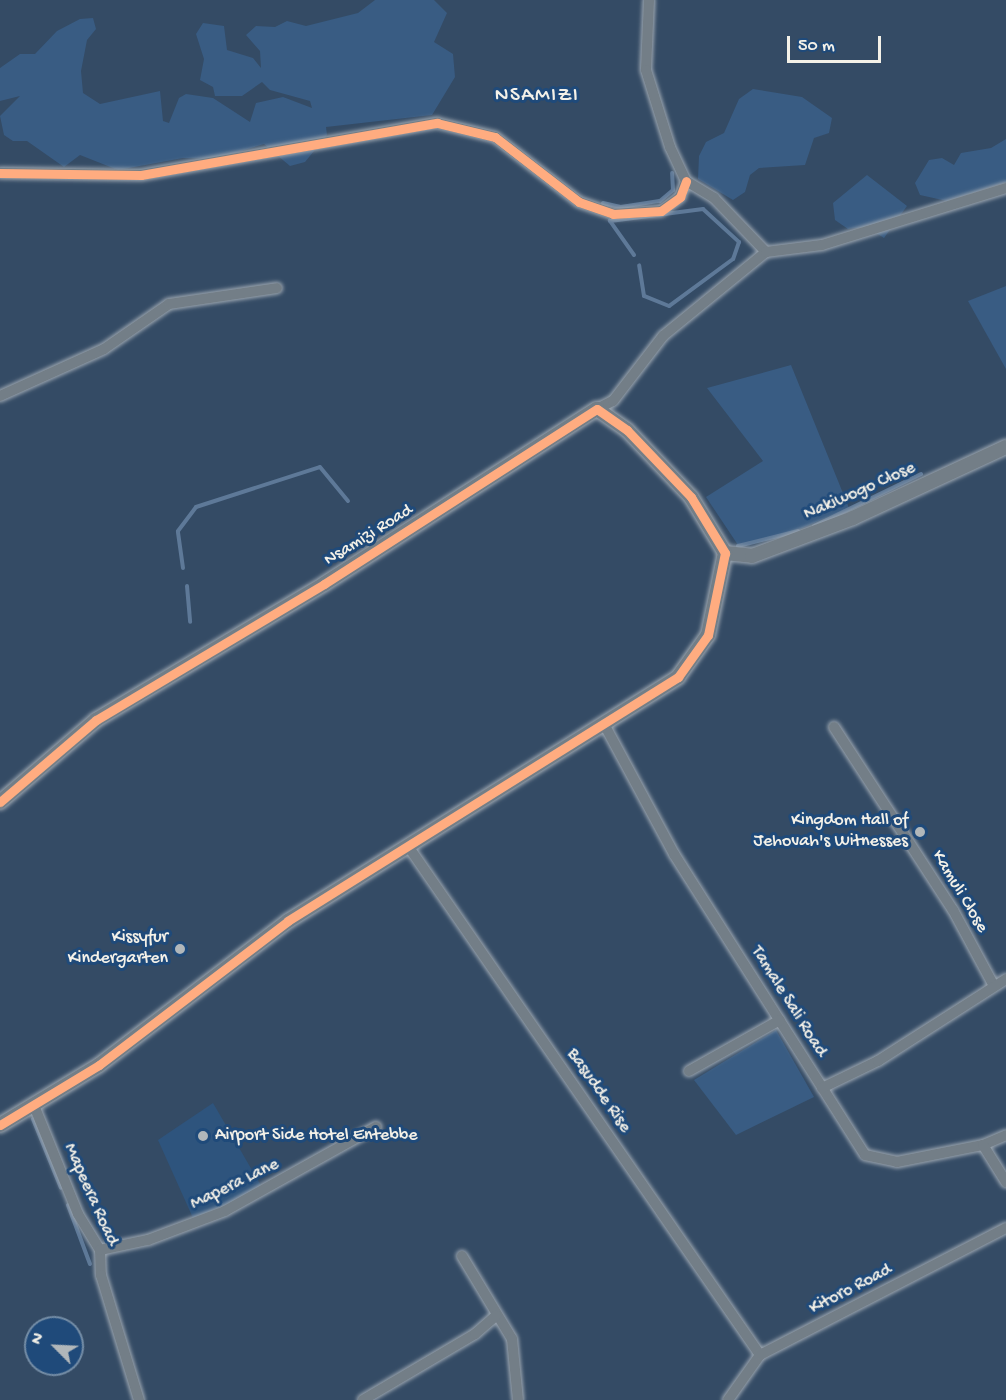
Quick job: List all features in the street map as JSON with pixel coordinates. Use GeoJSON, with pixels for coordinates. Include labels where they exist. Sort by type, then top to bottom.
{"type":"FeatureCollection","features":[{"type":"Feature","properties":{"kind":"street"},"geometry":{"type":"LineString","coordinates":[[649,0],[645,39],[652,97],[686,181],[714,198],[766,252]]}},
{"type":"Feature","properties":{"kind":"street"},"geometry":{"type":"LineString","coordinates":[[0,173],[141,175],[437,123],[495,137],[579,202],[613,214],[661,211],[680,197],[686,181]]}},
{"type":"Feature","properties":{"kind":"street"},"geometry":{"type":"LineString","coordinates":[[0,1125],[35,1108],[288,921],[604,724],[694,661],[720,594],[725,553],[691,497],[627,430],[597,409],[613,401],[663,336],[766,252],[822,245],[1006,188]]}},
{"type":"Feature","properties":{"kind":"street"},"geometry":{"type":"LineString","coordinates":[[0,396],[104,349],[169,304],[277,288]]}},
{"type":"Feature","properties":{"kind":"street","name":"Nsamizi Road"},"geometry":{"type":"LineString","coordinates":[[0,802],[96,720],[324,584],[597,409]]}},
{"type":"Feature","properties":{"kind":"street","name":"Nakiwogo Close"},"geometry":{"type":"LineString","coordinates":[[725,553],[752,556],[853,518],[1006,447]]}},
{"type":"Feature","properties":{"kind":"street","name":"Tamale Sali Road"},"geometry":{"type":"LineString","coordinates":[[604,724],[674,854],[865,1155],[879,1162],[983,1146],[1006,1135]]}},
{"type":"Feature","properties":{"kind":"street","name":"Kamuli Close"},"geometry":{"type":"LineString","coordinates":[[834,727],[952,910],[994,986]]}},
{"type":"Feature","properties":{"kind":"street","name":"Basudde Rise"},"geometry":{"type":"LineString","coordinates":[[408,846],[760,1355]]}},
{"type":"Feature","properties":{"kind":"street"},"geometry":{"type":"LineString","coordinates":[[822,1088],[878,1061],[1006,979]]}},
{"type":"Feature","properties":{"kind":"street"},"geometry":{"type":"LineString","coordinates":[[689,1071],[780,1020]]}},
{"type":"Feature","properties":{"kind":"street","name":"Mapeera Road"},"geometry":{"type":"LineString","coordinates":[[35,1108],[78,1214],[100,1250],[101,1275],[139,1400]]}},
{"type":"Feature","properties":{"kind":"street","name":"Mapera Lane"},"geometry":{"type":"LineString","coordinates":[[100,1250],[148,1240],[225,1211],[376,1127]]}},
{"type":"Feature","properties":{"kind":"street"},"geometry":{"type":"LineString","coordinates":[[983,1146],[1006,1182]]}},
{"type":"Feature","properties":{"kind":"street","name":"Kitoro Road"},"geometry":{"type":"LineString","coordinates":[[728,1400],[760,1355],[1006,1228]]}},
{"type":"Feature","properties":{"kind":"street"},"geometry":{"type":"LineString","coordinates":[[462,1256],[496,1316],[512,1339],[518,1400]]}},
{"type":"Feature","properties":{"kind":"street"},"geometry":{"type":"LineString","coordinates":[[363,1400],[476,1334],[496,1316]]}},
{"type":"Feature","properties":{"kind":"shaded area"},"geometry":{"type":"Polygon","coordinates":[[[375,0],[434,0],[447,13],[434,42],[453,54],[455,77],[432,115],[326,127],[327,135],[305,162],[290,166],[264,144],[215,159],[183,158],[118,170],[80,155],[64,167],[27,141],[13,141],[4,135],[0,116],[20,96],[0,101],[0,68],[20,54],[35,54],[57,31],[80,19],[93,18],[96,29],[87,40],[81,71],[83,93],[100,104],[160,91],[163,121],[169,123],[179,98],[186,94],[213,98],[250,122],[256,103],[283,97],[312,108],[310,101],[270,90],[262,82],[242,96],[215,96],[213,87],[200,80],[204,59],[196,34],[203,23],[224,26],[227,50],[253,58],[261,68],[260,51],[246,35],[256,26],[275,27],[287,21],[306,26],[358,13],[375,0]]]}},
{"type":"Feature","properties":{"kind":"shaded area"},"geometry":{"type":"Polygon","coordinates":[[[753,89],[802,97],[832,118],[829,133],[814,138],[805,165],[759,168],[750,175],[745,192],[733,200],[698,179],[699,156],[706,142],[724,133],[739,99],[753,89]]]}},
{"type":"Feature","properties":{"kind":"shaded area"},"geometry":{"type":"Polygon","coordinates":[[[1006,139],[1006,182],[947,201],[920,195],[915,183],[929,160],[942,158],[954,165],[961,153],[991,148],[1006,139]]]}},
{"type":"Feature","properties":{"kind":"shaded area"},"geometry":{"type":"Polygon","coordinates":[[[867,175],[907,206],[884,238],[867,227],[848,229],[835,220],[833,203],[867,175]]]}},
{"type":"Feature","properties":{"kind":"shaded area"},"geometry":{"type":"Polygon","coordinates":[[[1006,286],[1006,369],[968,301],[1006,286]]]}},
{"type":"Feature","properties":{"kind":"shaded area"},"geometry":{"type":"Polygon","coordinates":[[[791,365],[849,508],[798,530],[738,545],[706,497],[763,461],[707,388],[791,365]]]}},
{"type":"Feature","properties":{"kind":"shaded area"},"geometry":{"type":"Polygon","coordinates":[[[776,1030],[814,1097],[736,1135],[694,1080],[776,1030]]]}},
{"type":"Feature","properties":{"kind":"shaded area"},"geometry":{"type":"Polygon","coordinates":[[[213,1103],[263,1189],[193,1218],[158,1140],[213,1103]]]}},
{"type":"Feature","properties":{"kind":"waterway"},"geometry":{"type":"LineString","coordinates":[[603,203],[621,207],[660,201],[673,190],[672,173]]}},
{"type":"Feature","properties":{"kind":"waterway"},"geometry":{"type":"LineString","coordinates":[[634,255],[610,221],[703,209],[739,242],[733,259],[669,306],[644,296],[639,265]]}},
{"type":"Feature","properties":{"kind":"waterway"},"geometry":{"type":"LineString","coordinates":[[183,568],[178,531],[196,507],[320,467],[348,501]]}},
{"type":"Feature","properties":{"kind":"waterway"},"geometry":{"type":"LineString","coordinates":[[814,526],[921,474]]}},
{"type":"Feature","properties":{"kind":"waterway"},"geometry":{"type":"LineString","coordinates":[[738,546],[798,531]]}},
{"type":"Feature","properties":{"kind":"waterway"},"geometry":{"type":"LineString","coordinates":[[187,586],[190,622]]}},
{"type":"Feature","properties":{"kind":"waterway"},"geometry":{"type":"LineString","coordinates":[[33,1119],[61,1188]]}},
{"type":"Feature","properties":{"kind":"waterway"},"geometry":{"type":"LineString","coordinates":[[68,1205],[90,1264]]}},
{"type":"Feature","properties":{"kind":"cycle path"},"geometry":{"type":"LineString","coordinates":[[0,173],[141,175],[437,123],[495,137],[579,202],[613,214],[661,211],[680,197],[686,181]]}},
{"type":"Feature","properties":{"kind":"cycle path"},"geometry":{"type":"LineString","coordinates":[[0,802],[96,720],[324,584],[597,409],[627,430],[691,497],[725,553],[708,635],[678,677],[288,921],[99,1065],[0,1125]]}},
{"type":"Feature","properties":{"kind":"place","name":"Kingdom Hall of Jehovah's Witnesses"},"geometry":{"type":"Point","coordinates":[920,832]}},
{"type":"Feature","properties":{"kind":"place","name":"Kissyfur Kindergarten"},"geometry":{"type":"Point","coordinates":[180,949]}},
{"type":"Feature","properties":{"kind":"place","name":"Airport Side Hotel Entebbe"},"geometry":{"type":"Point","coordinates":[203,1136]}},
{"type":"Feature","properties":{"kind":"district","name":"NSAMIZI"},"geometry":{"type":"Point","coordinates":[537,97]}}]}
